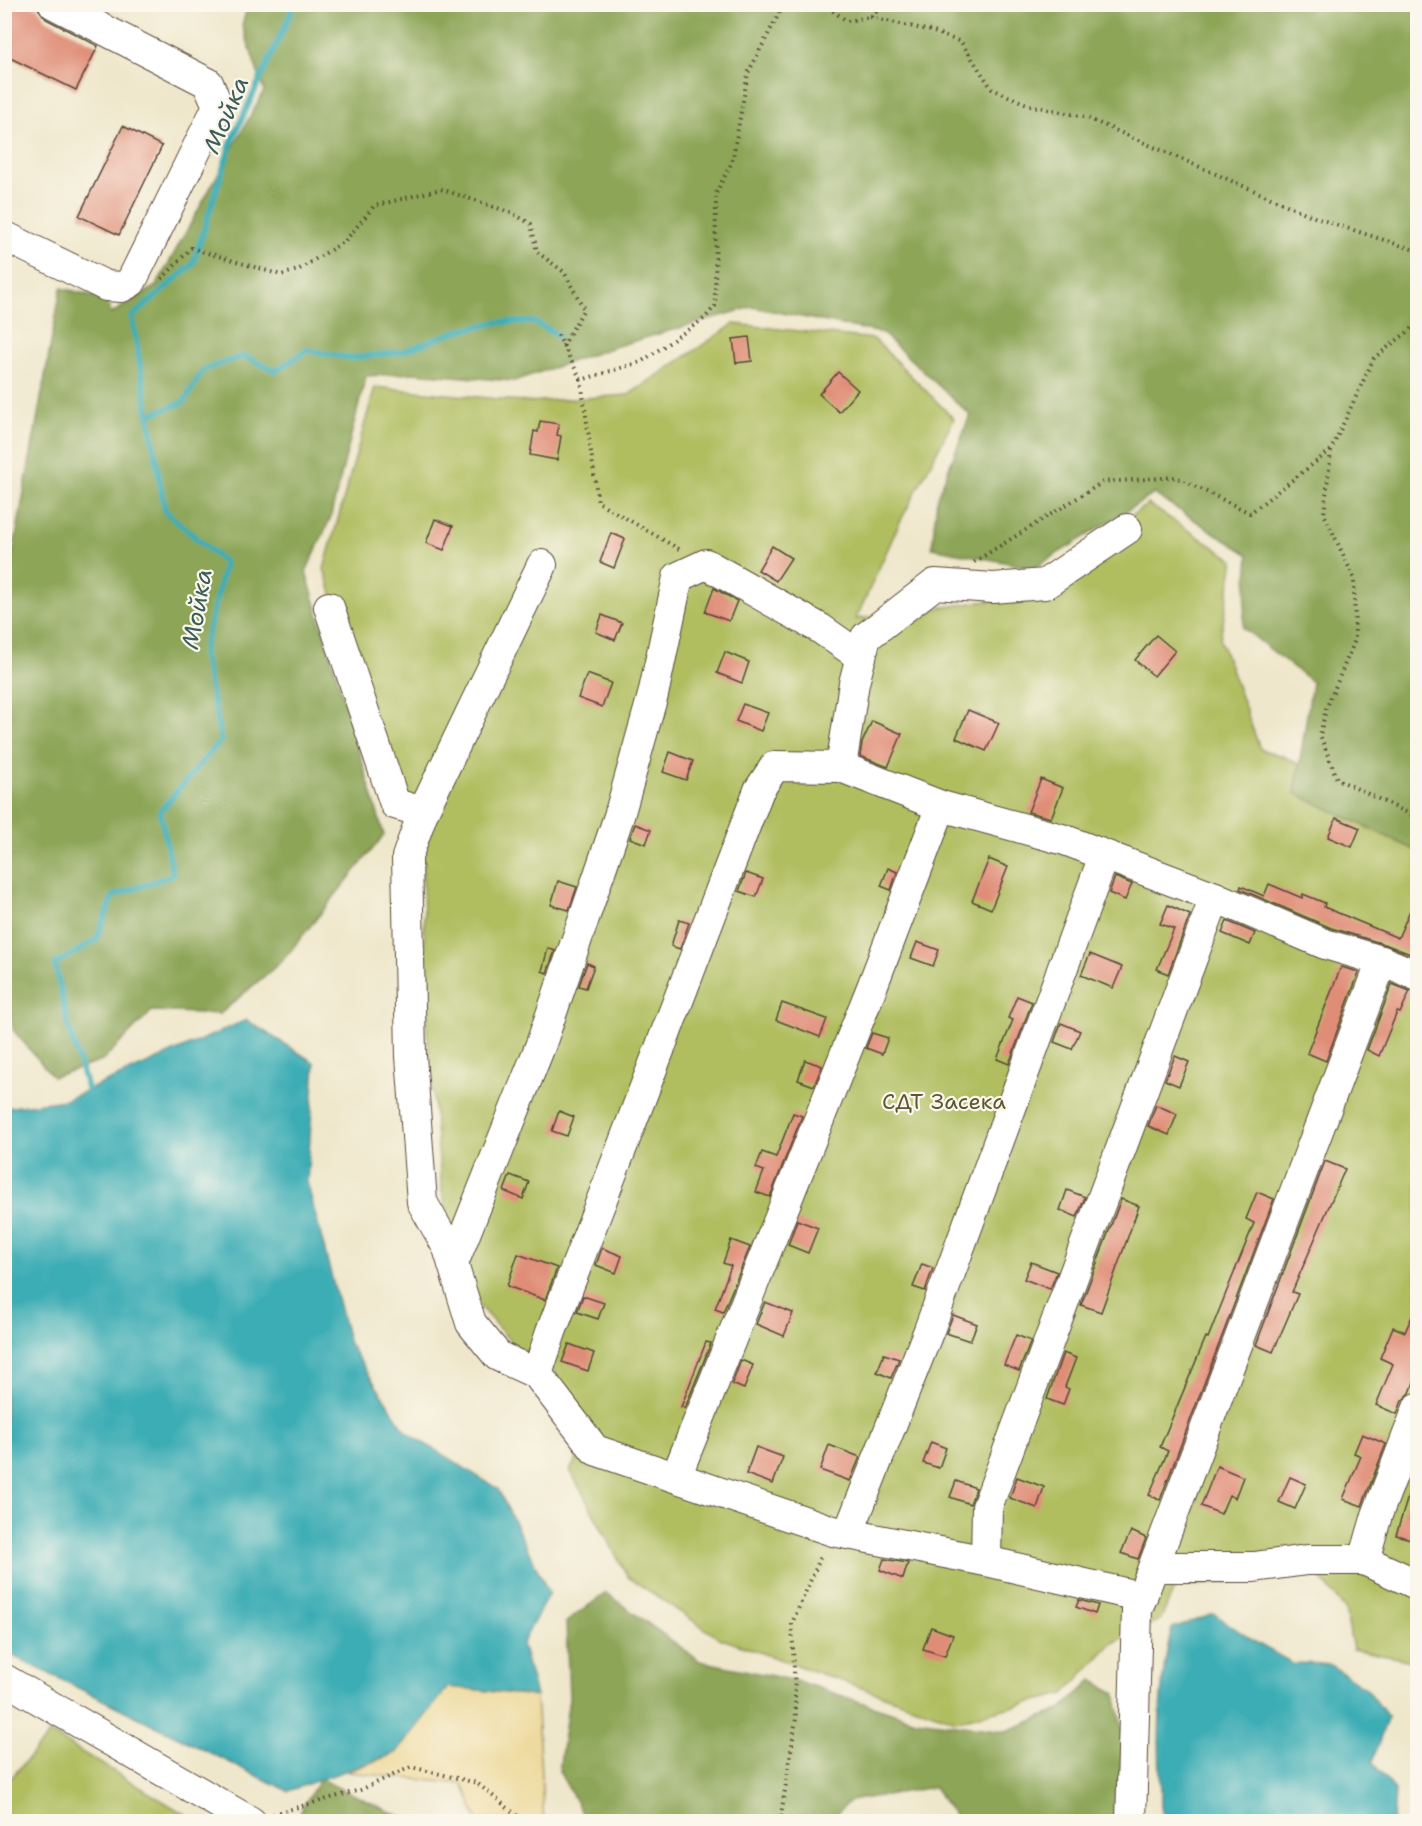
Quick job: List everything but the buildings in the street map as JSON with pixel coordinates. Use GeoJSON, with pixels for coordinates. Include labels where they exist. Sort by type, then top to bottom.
{"type":"FeatureCollection","features":[{"type":"Feature","properties":{"kind":"street"},"geometry":{"type":"LineString","coordinates":[[4,236],[106,286],[122,286],[131,282],[218,106],[208,83],[54,4]]}},
{"type":"Feature","properties":{"kind":"street"},"geometry":{"type":"LineString","coordinates":[[841,767],[854,683],[866,637],[934,584],[993,588],[1045,584],[1127,529]]}},
{"type":"Feature","properties":{"kind":"street"},"geometry":{"type":"LineString","coordinates":[[453,1264],[541,1044],[619,816],[654,695],[678,577],[706,564],[821,630],[861,657]]}},
{"type":"Feature","properties":{"kind":"street"},"geometry":{"type":"LineString","coordinates":[[542,565],[423,812],[407,857],[411,1056],[422,1202],[448,1248],[471,1323],[498,1356],[537,1374],[595,1450],[840,1533],[986,1561],[1142,1597]]}},
{"type":"Feature","properties":{"kind":"street"},"geometry":{"type":"LineString","coordinates":[[329,607],[395,804],[423,812]]}},
{"type":"Feature","properties":{"kind":"street"},"geometry":{"type":"LineString","coordinates":[[537,1374],[551,1332],[759,790],[775,766],[841,767],[941,806],[1065,840],[1215,897],[1326,944],[1382,961],[1418,976]]}},
{"type":"Feature","properties":{"kind":"street"},"geometry":{"type":"LineString","coordinates":[[676,1477],[872,987],[941,806]]}},
{"type":"Feature","properties":{"kind":"street"},"geometry":{"type":"LineString","coordinates":[[840,1533],[929,1330],[1104,856]]}},
{"type":"Feature","properties":{"kind":"street"},"geometry":{"type":"LineString","coordinates":[[986,1561],[987,1508],[1215,897]]}},
{"type":"Feature","properties":{"kind":"street"},"geometry":{"type":"LineString","coordinates":[[1131,1821],[1137,1611],[1382,961]]}},
{"type":"Feature","properties":{"kind":"street"},"geometry":{"type":"LineString","coordinates":[[1364,1560],[1377,1515],[1418,1408]]}},
{"type":"Feature","properties":{"kind":"street"},"geometry":{"type":"LineString","coordinates":[[1155,1567],[1254,1567],[1307,1560],[1364,1560],[1418,1585]]}},
{"type":"Feature","properties":{"kind":"street"},"geometry":{"type":"LineString","coordinates":[[4,1679],[259,1818]]}},
{"type":"Feature","properties":{"kind":"path"},"geometry":{"type":"LineString","coordinates":[[581,380],[641,362],[705,318],[715,306],[716,193],[732,162],[748,73],[784,4]]}},
{"type":"Feature","properties":{"kind":"path"},"geometry":{"type":"LineString","coordinates":[[823,4],[847,21],[870,17],[931,31],[961,42],[992,89],[1029,105],[1085,117],[1319,219],[1418,251]]}},
{"type":"Feature","properties":{"kind":"path"},"geometry":{"type":"LineString","coordinates":[[870,17],[886,4]]}},
{"type":"Feature","properties":{"kind":"path"},"geometry":{"type":"LineString","coordinates":[[156,286],[191,248],[281,276],[298,270],[345,241],[374,206],[441,189],[512,213],[531,224],[537,252],[564,272],[584,309],[563,346]]}},
{"type":"Feature","properties":{"kind":"path"},"geometry":{"type":"LineString","coordinates":[[1418,324],[1374,358],[1331,450],[1324,514],[1354,578],[1356,640],[1326,709],[1320,735],[1337,779],[1418,818]]}},
{"type":"Feature","properties":{"kind":"path"},"geometry":{"type":"LineString","coordinates":[[558,335],[581,380],[598,502],[706,564]]}},
{"type":"Feature","properties":{"kind":"path"},"geometry":{"type":"LineString","coordinates":[[934,584],[1014,539],[1103,482],[1176,477],[1250,513],[1331,450]]}},
{"type":"Feature","properties":{"kind":"path"},"geometry":{"type":"LineString","coordinates":[[780,1821],[796,1719],[792,1623],[840,1533]]}},
{"type":"Feature","properties":{"kind":"path"},"geometry":{"type":"LineString","coordinates":[[259,1818],[360,1790],[411,1767],[477,1783],[525,1821]]}},
{"type":"Feature","properties":{"kind":"green space"},"geometry":{"type":"Polygon","coordinates":[[[248,5],[1417,5],[1417,851],[1295,793],[1312,682],[1243,628],[1249,555],[1154,494],[1034,568],[932,548],[937,498],[970,415],[882,333],[752,307],[617,346],[514,381],[414,373],[366,376],[330,519],[306,572],[384,835],[283,960],[220,1014],[152,1011],[102,1061],[53,1077],[13,1030],[4,952],[5,597],[61,288],[106,299],[111,314],[156,286],[264,91],[242,25],[248,5]]]}},
{"type":"Feature","properties":{"kind":"green space","name":"СДТ Засека"},"geometry":{"type":"Polygon","coordinates":[[[734,324],[874,339],[954,419],[899,524],[856,619],[1017,597],[1148,504],[1234,560],[1220,639],[1260,749],[1285,757],[1417,827],[1417,1662],[1353,1649],[1345,1609],[1318,1574],[1175,1587],[1161,1619],[1111,1644],[1064,1694],[956,1721],[719,1638],[628,1577],[570,1470],[591,1435],[552,1368],[520,1352],[465,1290],[442,1191],[427,1031],[422,849],[399,799],[324,569],[375,387],[529,402],[628,395],[734,324]]]}},
{"type":"Feature","properties":{"kind":"green space"},"geometry":{"type":"Polygon","coordinates":[[[606,1593],[700,1661],[797,1681],[915,1720],[1006,1731],[1060,1710],[1092,1680],[1115,1693],[1124,1738],[1124,1821],[958,1821],[934,1787],[849,1801],[830,1821],[591,1821],[585,1818],[559,1771],[569,1698],[566,1622],[606,1593]]]}},
{"type":"Feature","properties":{"kind":"green space"},"geometry":{"type":"Polygon","coordinates":[[[50,1733],[196,1821],[5,1821],[5,1785],[50,1733]]]}},
{"type":"Feature","properties":{"kind":"green space"},"geometry":{"type":"Polygon","coordinates":[[[320,1779],[410,1821],[315,1821],[299,1813],[320,1779]]]}},
{"type":"Feature","properties":{"kind":"sand"},"geometry":{"type":"Polygon","coordinates":[[[448,1687],[536,1696],[544,1821],[478,1821],[463,1784],[347,1772],[396,1753],[448,1687]]]}},
{"type":"Feature","properties":{"kind":"water"},"geometry":{"type":"Polygon","coordinates":[[[246,1020],[315,1063],[307,1182],[349,1344],[406,1432],[498,1489],[549,1593],[522,1644],[536,1696],[448,1687],[396,1753],[288,1791],[5,1652],[5,1108],[65,1100],[246,1020]]]}},
{"type":"Feature","properties":{"kind":"water"},"geometry":{"type":"Polygon","coordinates":[[[1214,1614],[1255,1642],[1292,1663],[1329,1664],[1367,1689],[1388,1717],[1372,1762],[1395,1790],[1393,1821],[1165,1821],[1161,1806],[1159,1729],[1164,1668],[1172,1628],[1214,1614]]]}},
{"type":"Feature","properties":{"kind":"waterway","name":"Мойка"},"geometry":{"type":"LineString","coordinates":[[89,1095],[67,1022],[55,964],[96,940],[113,896],[173,875],[160,811],[221,740],[203,652],[225,563],[165,511],[132,317],[193,264],[232,140],[295,4]]}},
{"type":"Feature","properties":{"kind":"waterway"},"geometry":{"type":"LineString","coordinates":[[148,415],[184,402],[203,370],[243,356],[276,371],[307,350],[350,358],[401,352],[457,331],[498,322],[534,322],[558,335]]}}]}
